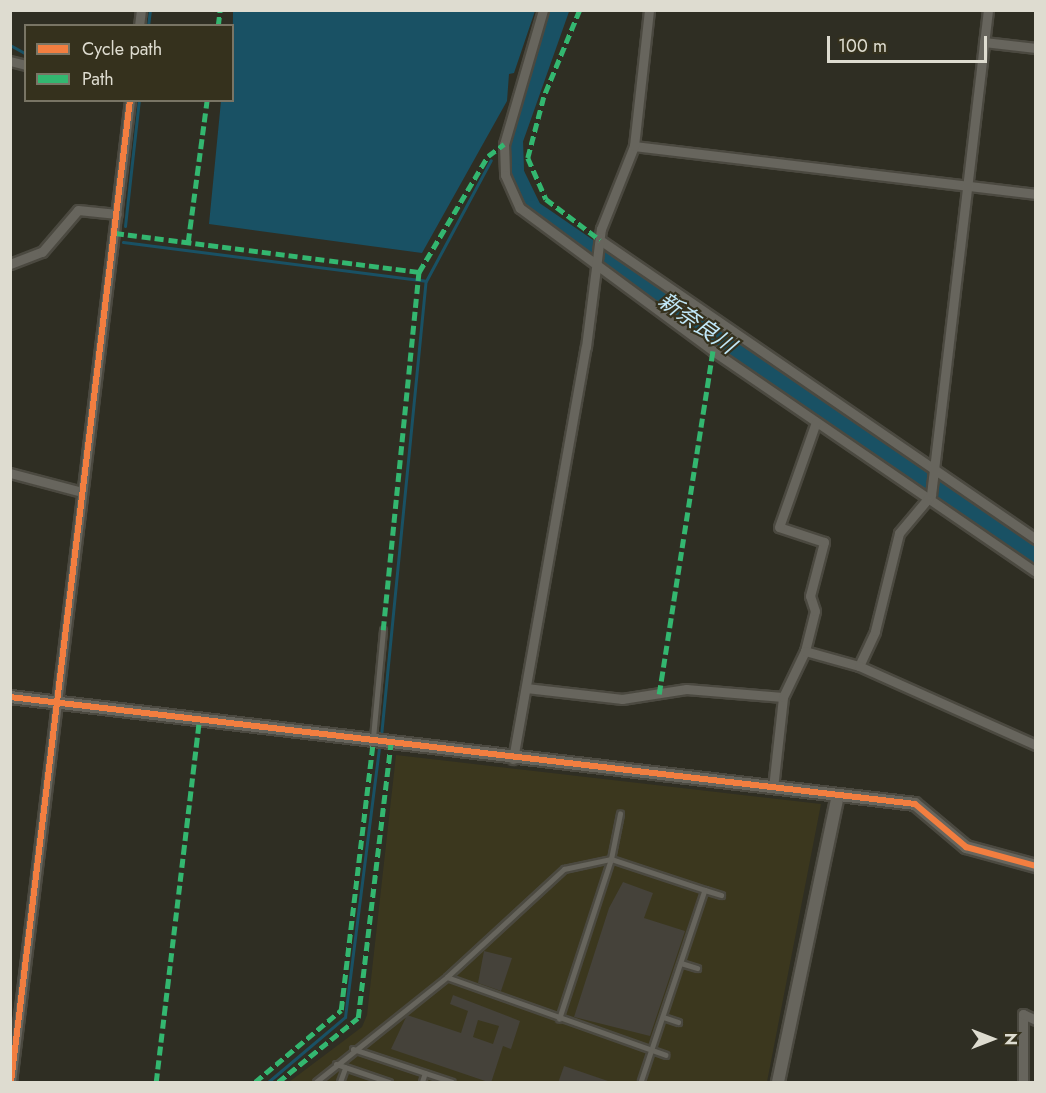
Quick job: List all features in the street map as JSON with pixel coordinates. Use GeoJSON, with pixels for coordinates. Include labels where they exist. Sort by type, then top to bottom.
{"type":"FeatureCollection","features":[{"type":"Feature","properties":{"kind":"street"},"geometry":{"type":"LineString","coordinates":[[543,10],[505,136],[505,175],[532,221],[816,422],[1035,572]]}},
{"type":"Feature","properties":{"kind":"street"},"geometry":{"type":"LineString","coordinates":[[513,759],[600,243],[634,146],[649,10]]}},
{"type":"Feature","properties":{"kind":"street"},"geometry":{"type":"LineString","coordinates":[[860,666],[875,631],[899,533],[930,498],[988,10]]}},
{"type":"Feature","properties":{"kind":"street"},"geometry":{"type":"LineString","coordinates":[[984,42],[1035,48]]}},
{"type":"Feature","properties":{"kind":"street"},"geometry":{"type":"LineString","coordinates":[[11,1083],[130,102]]}},
{"type":"Feature","properties":{"kind":"street"},"geometry":{"type":"LineString","coordinates":[[634,146],[1035,194]]}},
{"type":"Feature","properties":{"kind":"street"},"geometry":{"type":"LineString","coordinates":[[10,264],[42,252],[78,210],[117,214]]}},
{"type":"Feature","properties":{"kind":"street"},"geometry":{"type":"LineString","coordinates":[[600,243],[1035,539]]}},
{"type":"Feature","properties":{"kind":"street"},"geometry":{"type":"LineString","coordinates":[[773,788],[783,697],[805,651],[815,611],[810,596],[824,542],[779,527],[816,422]]}},
{"type":"Feature","properties":{"kind":"street"},"geometry":{"type":"LineString","coordinates":[[10,473],[82,492]]}},
{"type":"Feature","properties":{"kind":"street"},"geometry":{"type":"LineString","coordinates":[[805,651],[860,666],[1035,745]]}},
{"type":"Feature","properties":{"kind":"street"},"geometry":{"type":"LineString","coordinates":[[525,688],[622,699],[686,689],[783,697]]}},
{"type":"Feature","properties":{"kind":"street"},"geometry":{"type":"LineString","coordinates":[[10,697],[513,759],[915,804],[966,847],[1035,866]]}},
{"type":"Feature","properties":{"kind":"street"},"geometry":{"type":"LineString","coordinates":[[778,1083],[838,796]]}},
{"type":"Feature","properties":{"kind":"street"},"geometry":{"type":"LineString","coordinates":[[1023,1083],[1023,1014],[1035,1020]]}},
{"type":"Feature","properties":{"kind":"lane"},"geometry":{"type":"LineString","coordinates":[[373,740],[383,630]]}},
{"type":"Feature","properties":{"kind":"lane"},"geometry":{"type":"LineString","coordinates":[[559,1019],[611,859],[620,814]]}},
{"type":"Feature","properties":{"kind":"lane"},"geometry":{"type":"LineString","coordinates":[[316,1083],[353,1049],[447,977],[564,869],[611,859],[721,895]]}},
{"type":"Feature","properties":{"kind":"lane"},"geometry":{"type":"LineString","coordinates":[[641,1083],[705,890]]}},
{"type":"Feature","properties":{"kind":"lane"},"geometry":{"type":"LineString","coordinates":[[681,963],[697,968]]}},
{"type":"Feature","properties":{"kind":"lane"},"geometry":{"type":"LineString","coordinates":[[447,977],[559,1019],[666,1055]]}},
{"type":"Feature","properties":{"kind":"lane"},"geometry":{"type":"LineString","coordinates":[[663,1017],[678,1022]]}},
{"type":"Feature","properties":{"kind":"lane"},"geometry":{"type":"LineString","coordinates":[[353,1049],[452,1083]]}},
{"type":"Feature","properties":{"kind":"lane"},"geometry":{"type":"LineString","coordinates":[[336,1064],[389,1083]]}},
{"type":"Feature","properties":{"kind":"lane"},"geometry":{"type":"LineString","coordinates":[[340,1083],[345,1068]]}},
{"type":"Feature","properties":{"kind":"lane"},"geometry":{"type":"LineString","coordinates":[[422,1083],[425,1073]]}},
{"type":"Feature","properties":{"kind":"shaded area"},"geometry":{"type":"Polygon","coordinates":[[[396,755],[821,804],[767,1082],[289,1082],[362,1027],[367,1015],[396,755]]]}},
{"type":"Feature","properties":{"kind":"water"},"geometry":{"type":"Polygon","coordinates":[[[233,11],[535,11],[514,73],[509,74],[507,101],[422,253],[209,224],[221,102],[234,102],[233,11]]]}},
{"type":"Feature","properties":{"kind":"building"},"geometry":{"type":"Polygon","coordinates":[[[623,882],[653,893],[644,918],[685,931],[650,1036],[574,1017],[609,908],[623,882]]]}},
{"type":"Feature","properties":{"kind":"building"},"geometry":{"type":"Polygon","coordinates":[[[484,951],[512,958],[501,991],[478,983],[484,951]]]}},
{"type":"Feature","properties":{"kind":"building"},"geometry":{"type":"Polygon","coordinates":[[[453,995],[520,1021],[511,1049],[503,1046],[491,1083],[391,1049],[407,1015],[461,1033],[468,1011],[450,1004],[453,995]],[[478,1020],[473,1037],[493,1044],[499,1026],[478,1020]]]}},
{"type":"Feature","properties":{"kind":"building"},"geometry":{"type":"Polygon","coordinates":[[[564,1066],[608,1081],[607,1083],[558,1083],[564,1066]]]}},
{"type":"Feature","properties":{"kind":"waterway"},"geometry":{"type":"LineString","coordinates":[[148,24],[150,10]]}},
{"type":"Feature","properties":{"kind":"waterway","name":"新奈良川"},"geometry":{"type":"LineString","coordinates":[[559,10],[513,140],[514,173],[532,210],[1036,557]]}},
{"type":"Feature","properties":{"kind":"waterway"},"geometry":{"type":"LineString","coordinates":[[10,45],[24,53]]}},
{"type":"Feature","properties":{"kind":"waterway"},"geometry":{"type":"LineString","coordinates":[[125,226],[139,102]]}},
{"type":"Feature","properties":{"kind":"waterway"},"geometry":{"type":"LineString","coordinates":[[381,736],[426,281],[491,160]]}},
{"type":"Feature","properties":{"kind":"waterway"},"geometry":{"type":"LineString","coordinates":[[123,242],[426,281]]}},
{"type":"Feature","properties":{"kind":"waterway"},"geometry":{"type":"LineString","coordinates":[[268,1082],[345,1017],[379,749]]}},
{"type":"Feature","properties":{"kind":"marked path"},"geometry":{"type":"LineString","coordinates":[[218,24],[220,10]]}},
{"type":"Feature","properties":{"kind":"marked path"},"geometry":{"type":"LineString","coordinates":[[580,10],[544,97],[528,158],[546,199],[600,240]]}},
{"type":"Feature","properties":{"kind":"marked path"},"geometry":{"type":"LineString","coordinates":[[188,242],[207,102]]}},
{"type":"Feature","properties":{"kind":"marked path"},"geometry":{"type":"LineString","coordinates":[[383,630],[419,272],[488,156],[504,144]]}},
{"type":"Feature","properties":{"kind":"marked path"},"geometry":{"type":"LineString","coordinates":[[115,233],[419,272]]}},
{"type":"Feature","properties":{"kind":"marked path"},"geometry":{"type":"LineString","coordinates":[[659,694],[713,351]]}},
{"type":"Feature","properties":{"kind":"marked path"},"geometry":{"type":"LineString","coordinates":[[156,1082],[199,720]]}},
{"type":"Feature","properties":{"kind":"marked path"},"geometry":{"type":"LineString","coordinates":[[255,1082],[341,1010],[373,740]]}},
{"type":"Feature","properties":{"kind":"marked path"},"geometry":{"type":"LineString","coordinates":[[278,1082],[358,1018],[391,743]]}},
{"type":"Feature","properties":{"kind":"cycle path"},"geometry":{"type":"LineString","coordinates":[[11,1082],[130,102]]}},
{"type":"Feature","properties":{"kind":"cycle path"},"geometry":{"type":"LineString","coordinates":[[10,697],[915,804],[966,847],[1036,866]]}}]}
